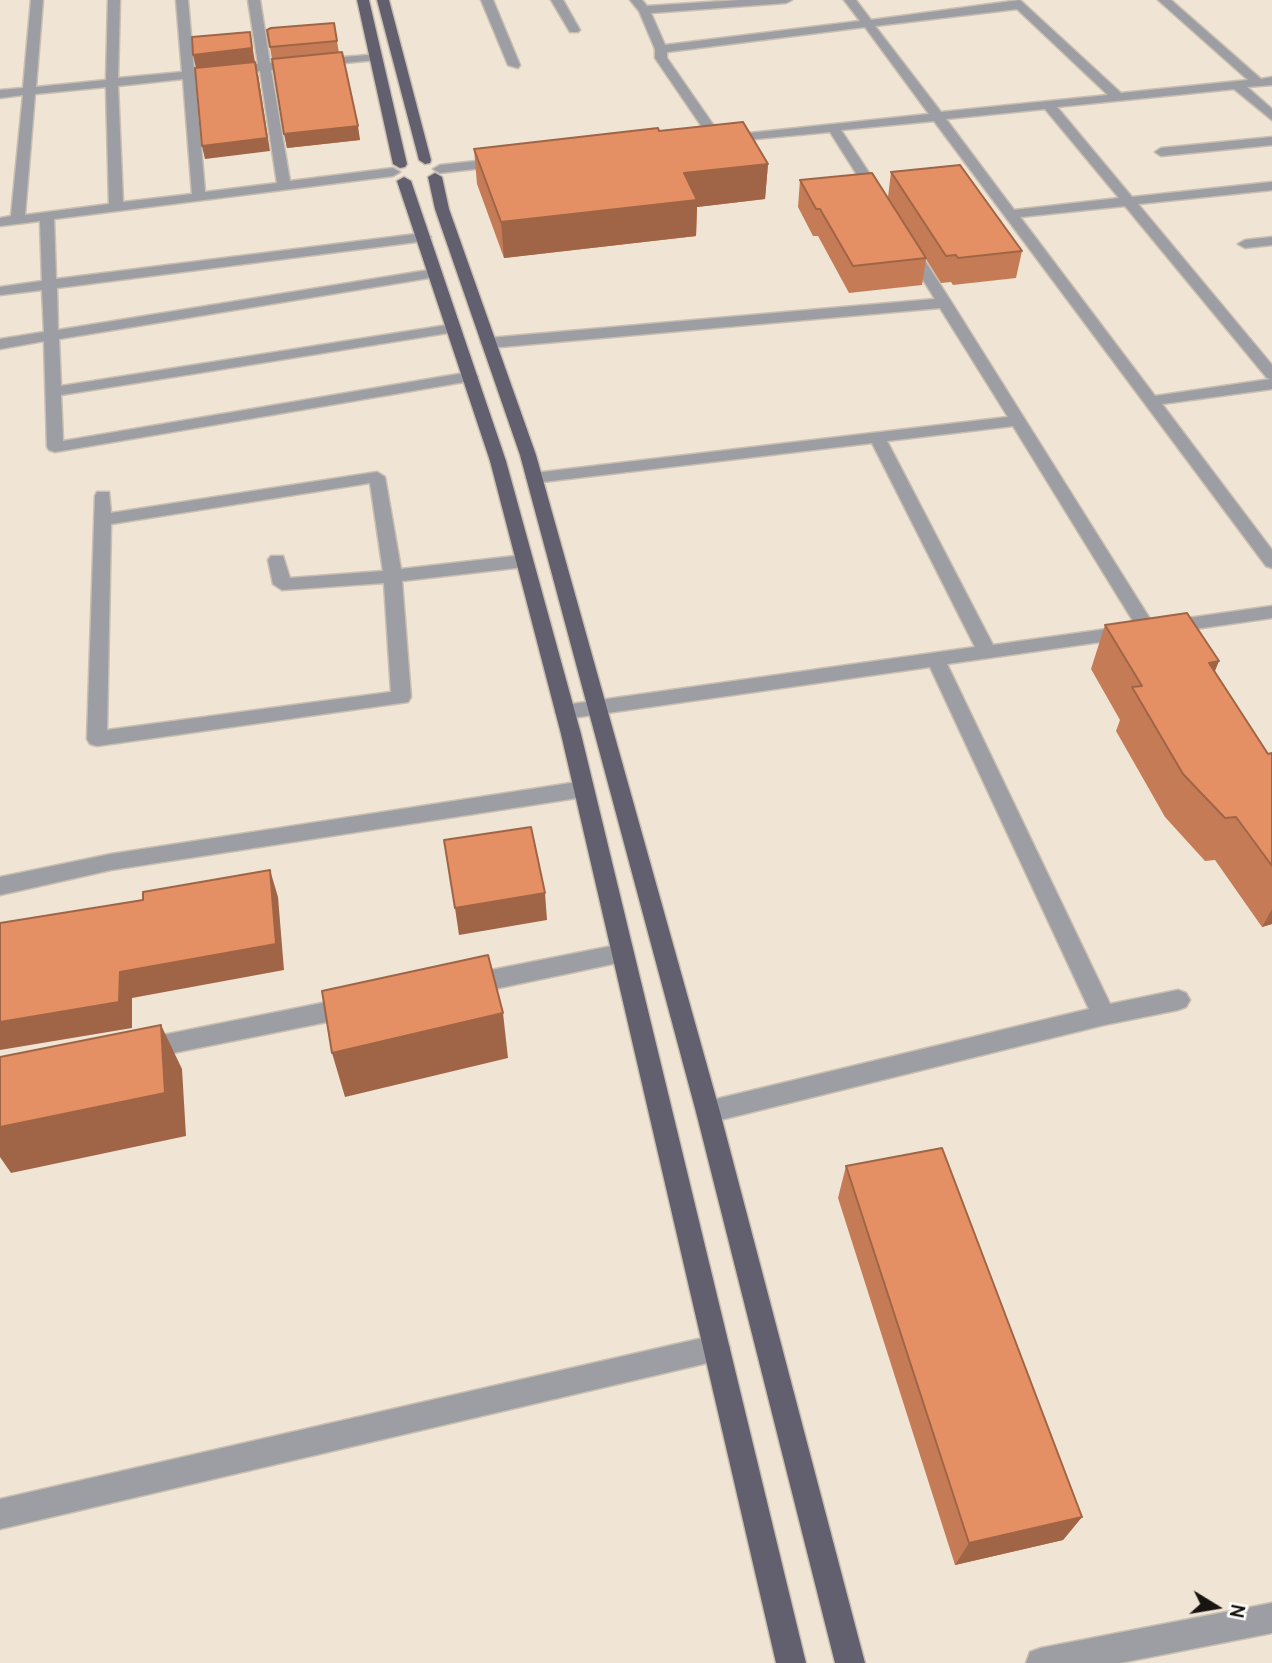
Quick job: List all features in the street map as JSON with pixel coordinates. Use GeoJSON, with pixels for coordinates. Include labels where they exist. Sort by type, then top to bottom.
{"type":"FeatureCollection","features":[{"type":"Feature","properties":{"kind":"main road"},"geometry":{"type":"LineString","coordinates":[[363,0],[399,172],[424,237],[498,461],[565,712],[791,1663]]}},
{"type":"Feature","properties":{"kind":"main road"},"geometry":{"type":"LineString","coordinates":[[383,0],[442,208],[534,478],[708,1112],[850,1663]]}},
{"type":"Feature","properties":{"kind":"main road"},"geometry":{"type":"LineString","coordinates":[[399,172],[433,169]]}},
{"type":"Feature","properties":{"kind":"main road"},"geometry":{"type":"LineString","coordinates":[[399,172],[420,182],[433,169]]}},
{"type":"Feature","properties":{"kind":"street"},"geometry":{"type":"LineString","coordinates":[[18,220],[37,0]]}},
{"type":"Feature","properties":{"kind":"street"},"geometry":{"type":"LineString","coordinates":[[114,0],[112,82],[116,207]]}},
{"type":"Feature","properties":{"kind":"street"},"geometry":{"type":"LineString","coordinates":[[181,0],[199,197]]}},
{"type":"Feature","properties":{"kind":"street"},"geometry":{"type":"LineString","coordinates":[[254,0],[284,186]]}},
{"type":"Feature","properties":{"kind":"street"},"geometry":{"type":"LineString","coordinates":[[487,0],[514,65]]}},
{"type":"Feature","properties":{"kind":"street"},"geometry":{"type":"LineString","coordinates":[[557,0],[574,30]]}},
{"type":"Feature","properties":{"kind":"street"},"geometry":{"type":"LineString","coordinates":[[786,0],[640,5],[661,49],[661,58],[711,140],[1265,81]]}},
{"type":"Feature","properties":{"kind":"street"},"geometry":{"type":"LineString","coordinates":[[850,0],[1272,562]]}},
{"type":"Feature","properties":{"kind":"street"},"geometry":{"type":"LineString","coordinates":[[1164,0],[1265,81]]}},
{"type":"Feature","properties":{"kind":"street"},"geometry":{"type":"LineString","coordinates":[[661,49],[1016,2],[1118,97]]}},
{"type":"Feature","properties":{"kind":"street"},"geometry":{"type":"LineString","coordinates":[[0,94],[376,56]]}},
{"type":"Feature","properties":{"kind":"street"},"geometry":{"type":"LineString","coordinates":[[1236,85],[1272,116]]}},
{"type":"Feature","properties":{"kind":"street"},"geometry":{"type":"LineString","coordinates":[[1048,104],[1272,375]]}},
{"type":"Feature","properties":{"kind":"street"},"geometry":{"type":"LineString","coordinates":[[833,127],[884,207]]}},
{"type":"Feature","properties":{"kind":"street"},"geometry":{"type":"LineString","coordinates":[[1161,152],[1272,141]]}},
{"type":"Feature","properties":{"kind":"street"},"geometry":{"type":"LineString","coordinates":[[433,169],[512,162]]}},
{"type":"Feature","properties":{"kind":"street"},"geometry":{"type":"LineString","coordinates":[[0,222],[399,172]]}},
{"type":"Feature","properties":{"kind":"street"},"geometry":{"type":"LineString","coordinates":[[1011,215],[1272,186]]}},
{"type":"Feature","properties":{"kind":"street"},"geometry":{"type":"LineString","coordinates":[[47,216],[55,447],[470,377]]}},
{"type":"Feature","properties":{"kind":"street"},"geometry":{"type":"LineString","coordinates":[[0,291],[424,237]]}},
{"type":"Feature","properties":{"kind":"street"},"geometry":{"type":"LineString","coordinates":[[904,239],[1148,629]]}},
{"type":"Feature","properties":{"kind":"street"},"geometry":{"type":"LineString","coordinates":[[1245,244],[1272,241]]}},
{"type":"Feature","properties":{"kind":"street"},"geometry":{"type":"LineString","coordinates":[[0,344],[435,273]]}},
{"type":"Feature","properties":{"kind":"street"},"geometry":{"type":"LineString","coordinates":[[489,343],[945,303]]}},
{"type":"Feature","properties":{"kind":"street"},"geometry":{"type":"LineString","coordinates":[[53,392],[454,328]]}},
{"type":"Feature","properties":{"kind":"street"},"geometry":{"type":"LineString","coordinates":[[1151,401],[1272,384]]}},
{"type":"Feature","properties":{"kind":"street"},"geometry":{"type":"LineString","coordinates":[[534,478],[1018,421]]}},
{"type":"Feature","properties":{"kind":"street"},"geometry":{"type":"LineString","coordinates":[[877,437],[987,652]]}},
{"type":"Feature","properties":{"kind":"street"},"geometry":{"type":"LineString","coordinates":[[103,496],[97,739],[401,697],[394,576],[377,477],[103,520]]}},
{"type":"Feature","properties":{"kind":"street"},"geometry":{"type":"LineString","coordinates":[[277,560],[282,584],[310,584],[524,561]]}},
{"type":"Feature","properties":{"kind":"street"},"geometry":{"type":"LineString","coordinates":[[565,712],[1272,612]]}},
{"type":"Feature","properties":{"kind":"street"},"geometry":{"type":"LineString","coordinates":[[936,660],[1104,1015]]}},
{"type":"Feature","properties":{"kind":"street"},"geometry":{"type":"LineString","coordinates":[[0,886],[111,862],[584,789]]}},
{"type":"Feature","properties":{"kind":"street"},"geometry":{"type":"LineString","coordinates":[[449,988],[622,953]]}},
{"type":"Feature","properties":{"kind":"street"},"geometry":{"type":"LineString","coordinates":[[708,1112],[1104,1015],[1178,1000]]}},
{"type":"Feature","properties":{"kind":"street"},"geometry":{"type":"LineString","coordinates":[[116,1054],[369,1004]]}},
{"type":"Feature","properties":{"kind":"street"},"geometry":{"type":"LineString","coordinates":[[0,1514],[716,1348]]}},
{"type":"Feature","properties":{"kind":"street"},"geometry":{"type":"LineString","coordinates":[[1041,1663],[1272,1618]]}},
{"type":"Feature","properties":{"kind":"building"},"geometry":{"type":"Polygon","coordinates":[[[334,23],[337,41],[270,47],[267,30],[271,28],[334,23]]]}},
{"type":"Feature","properties":{"kind":"building"},"geometry":{"type":"Polygon","coordinates":[[[250,32],[252,48],[193,55],[192,37],[250,32]]]}},
{"type":"Feature","properties":{"kind":"building"},"geometry":{"type":"Polygon","coordinates":[[[342,52],[358,126],[284,134],[272,59],[342,52]]]}},
{"type":"Feature","properties":{"kind":"building"},"geometry":{"type":"Polygon","coordinates":[[[255,62],[267,138],[202,146],[195,68],[255,62]]]}},
{"type":"Feature","properties":{"kind":"building"},"geometry":{"type":"Polygon","coordinates":[[[743,122],[768,164],[684,173],[697,200],[501,222],[474,149],[658,128],[659,131],[743,122]]]}},
{"type":"Feature","properties":{"kind":"building"},"geometry":{"type":"Polygon","coordinates":[[[960,165],[1022,251],[958,258],[956,255],[946,256],[891,172],[960,165]]]}},
{"type":"Feature","properties":{"kind":"building"},"geometry":{"type":"Polygon","coordinates":[[[872,173],[926,258],[853,266],[800,180],[872,173]]]}},
{"type":"Feature","properties":{"kind":"building"},"geometry":{"type":"Polygon","coordinates":[[[1187,613],[1219,661],[1209,663],[1268,754],[1272,753],[1272,866],[1236,817],[1225,818],[1183,774],[1132,687],[1142,686],[1105,625],[1187,613]]]}},
{"type":"Feature","properties":{"kind":"building"},"geometry":{"type":"Polygon","coordinates":[[[531,827],[545,893],[455,908],[444,840],[531,827]]]}},
{"type":"Feature","properties":{"kind":"building"},"geometry":{"type":"Polygon","coordinates":[[[270,870],[276,944],[120,972],[119,1002],[0,1022],[0,923],[143,900],[143,892],[270,870]]]}},
{"type":"Feature","properties":{"kind":"building"},"geometry":{"type":"Polygon","coordinates":[[[488,955],[503,1013],[332,1053],[322,991],[488,955]]]}},
{"type":"Feature","properties":{"kind":"building"},"geometry":{"type":"Polygon","coordinates":[[[161,1025],[165,1093],[0,1127],[0,1057],[161,1025]]]}},
{"type":"Feature","properties":{"kind":"building"},"geometry":{"type":"Polygon","coordinates":[[[942,1148],[1082,1517],[969,1543],[846,1166],[942,1148]]]}}]}
